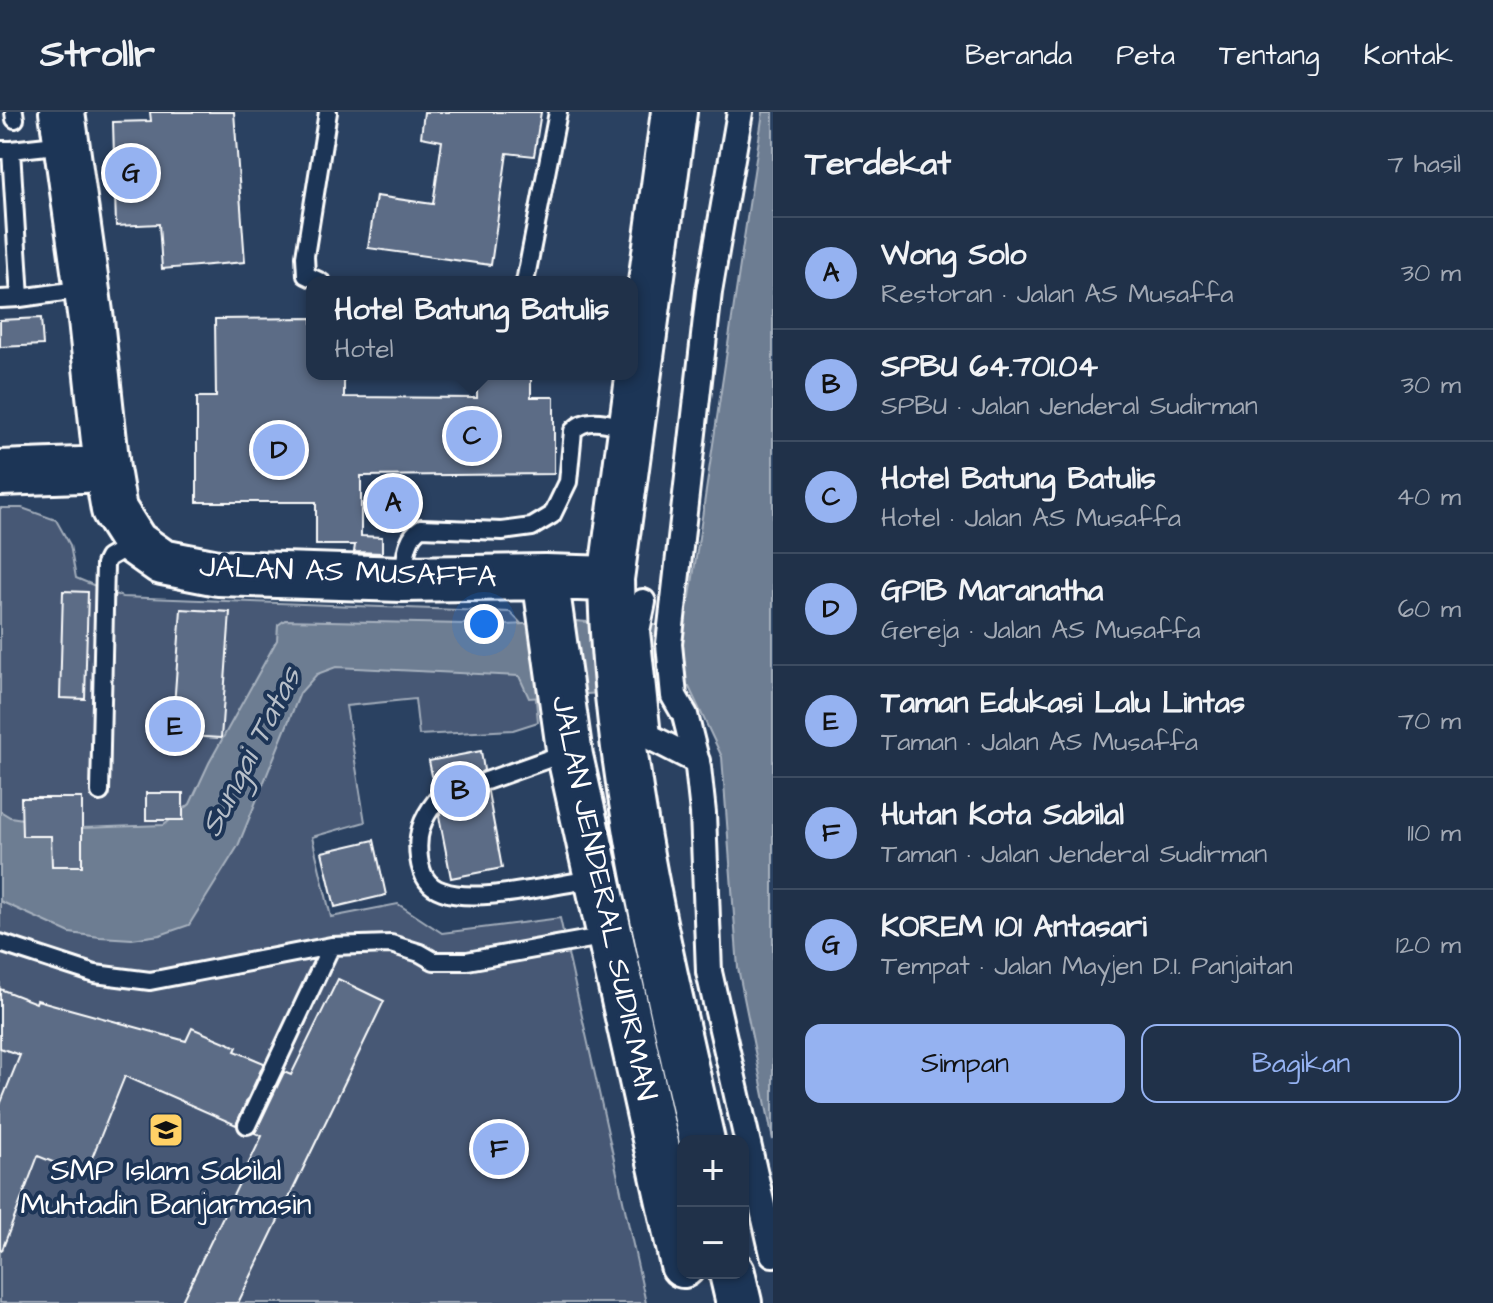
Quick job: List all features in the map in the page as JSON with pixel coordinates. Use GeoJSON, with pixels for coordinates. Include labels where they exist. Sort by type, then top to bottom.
{"type":"FeatureCollection","features":[{"type":"Feature","properties":{"kind":"main road","name":"JALAN JENDERAL SUDIRMAN"},"geometry":{"type":"LineString","coordinates":[[638,336],[674,112]]}},
{"type":"Feature","properties":{"kind":"main road","name":"JALAN AS MUSAFFA"},"geometry":{"type":"LineString","coordinates":[[64,128],[114,510],[135,543],[162,562],[218,573],[402,579],[548,595],[621,596]]}},
{"type":"Feature","properties":{"kind":"main road","name":"JALAN JENDERAL SUDIRMAN"},"geometry":{"type":"LineString","coordinates":[[634,380],[621,596],[633,707],[635,819],[655,928],[701,1135]]}},
{"type":"Feature","properties":{"kind":"main road"},"geometry":{"type":"LineString","coordinates":[[0,473],[107,469]]}},
{"type":"Feature","properties":{"kind":"main road","name":"JALAN JENDERAL SUDIRMAN"},"geometry":{"type":"LineString","coordinates":[[548,595],[570,756],[677,1238]]}},
{"type":"Feature","properties":{"kind":"main road"},"geometry":{"type":"LineString","coordinates":[[686,1279],[691,1303]]}},
{"type":"Feature","properties":{"kind":"main road"},"geometry":{"type":"LineString","coordinates":[[733,1279],[739,1303]]}},
{"type":"Feature","properties":{"kind":"street"},"geometry":{"type":"LineString","coordinates":[[740,112],[709,292],[669,644],[674,696],[685,715],[697,761],[703,813],[709,972],[773,1254]]}},
{"type":"Feature","properties":{"kind":"street"},"geometry":{"type":"LineString","coordinates":[[633,707],[648,736],[697,761]]}},
{"type":"Feature","properties":{"kind":"lane"},"geometry":{"type":"LineString","coordinates":[[308,276],[305,256],[328,112]]}},
{"type":"Feature","properties":{"kind":"lane"},"geometry":{"type":"LineString","coordinates":[[526,276],[558,112]]}},
{"type":"Feature","properties":{"kind":"lane"},"geometry":{"type":"LineString","coordinates":[[20,298],[6,150],[64,128]]}},
{"type":"Feature","properties":{"kind":"lane"},"geometry":{"type":"LineString","coordinates":[[0,299],[87,289]]}},
{"type":"Feature","properties":{"kind":"lane"},"geometry":{"type":"LineString","coordinates":[[402,579],[413,534],[421,528],[502,531],[532,527],[552,515],[568,482],[573,431],[578,425],[593,421],[631,428]]}},
{"type":"Feature","properties":{"kind":"lane"},"geometry":{"type":"LineString","coordinates":[[100,792],[105,564],[108,558],[135,543]]}},
{"type":"Feature","properties":{"kind":"lane"},"geometry":{"type":"LineString","coordinates":[[486,781],[551,758],[570,756]]}},
{"type":"Feature","properties":{"kind":"lane"},"geometry":{"type":"LineString","coordinates":[[436,801],[421,823],[418,851],[421,871],[428,883],[442,892],[478,895],[598,878]]}},
{"type":"Feature","properties":{"kind":"lane"},"geometry":{"type":"LineString","coordinates":[[0,943],[95,974],[150,981],[331,946],[391,944],[434,961],[467,961],[611,935]]}},
{"type":"Feature","properties":{"kind":"lane"},"geometry":{"type":"LineString","coordinates":[[247,1125],[331,946]]}},
{"type":"Feature","properties":{"kind":"shaded area"},"geometry":{"type":"Polygon","coordinates":[[[0,508],[22,508],[56,520],[70,545],[76,578],[122,597],[510,612],[530,633],[538,722],[513,730],[419,735],[415,699],[346,706],[365,822],[312,837],[331,917],[398,904],[442,933],[560,918],[646,1303],[0,1303],[0,508]]]}},
{"type":"Feature","properties":{"kind":"water","name":"Sungai Tatas"},"geometry":{"type":"Polygon","coordinates":[[[763,112],[773,112],[773,1140],[738,968],[722,757],[689,687],[529,698],[519,676],[336,667],[317,674],[300,693],[238,846],[189,925],[160,935],[132,939],[100,937],[70,933],[0,901],[0,811],[10,817],[82,828],[164,825],[190,804],[209,763],[277,640],[278,625],[285,620],[507,625],[575,621],[642,626],[682,623],[690,597],[763,112]]]}},
{"type":"Feature","properties":{"kind":"building"},"geometry":{"type":"Polygon","coordinates":[[[150,112],[234,112],[245,262],[162,269],[159,224],[116,226],[113,122],[151,121],[150,112]]]}},
{"type":"Feature","properties":{"kind":"building"},"geometry":{"type":"Polygon","coordinates":[[[424,112],[541,112],[534,156],[507,153],[491,265],[368,248],[376,196],[433,204],[442,141],[421,137],[424,112]]]}},
{"type":"Feature","properties":{"kind":"building"},"geometry":{"type":"Polygon","coordinates":[[[41,318],[43,345],[0,347],[0,320],[41,318]]]}},
{"type":"Feature","properties":{"kind":"building"},"geometry":{"type":"Polygon","coordinates":[[[306,318],[306,380],[344,380],[344,397],[477,398],[477,380],[531,380],[531,397],[554,397],[554,474],[361,476],[361,536],[382,537],[382,553],[354,552],[355,545],[316,545],[316,502],[197,502],[197,397],[216,397],[215,319],[306,318]]]}},
{"type":"Feature","properties":{"kind":"building"},"geometry":{"type":"Polygon","coordinates":[[[63,591],[88,592],[85,699],[60,698],[63,591]]]}},
{"type":"Feature","properties":{"kind":"building"},"geometry":{"type":"Polygon","coordinates":[[[181,609],[230,612],[221,738],[172,735],[181,609]]]}},
{"type":"Feature","properties":{"kind":"building"},"geometry":{"type":"Polygon","coordinates":[[[481,751],[484,770],[477,775],[475,784],[480,790],[488,792],[502,868],[451,878],[439,816],[445,807],[446,797],[435,790],[429,761],[481,751]]]}},
{"type":"Feature","properties":{"kind":"building"},"geometry":{"type":"Polygon","coordinates":[[[146,793],[183,793],[183,820],[146,820],[146,793]]]}},
{"type":"Feature","properties":{"kind":"building"},"geometry":{"type":"Polygon","coordinates":[[[21,798],[82,798],[82,866],[52,866],[51,836],[22,836],[21,798]]]}},
{"type":"Feature","properties":{"kind":"building"},"geometry":{"type":"Polygon","coordinates":[[[374,840],[386,895],[335,907],[322,852],[374,840]]]}},
{"type":"Feature","properties":{"kind":"building"},"geometry":{"type":"Polygon","coordinates":[[[338,979],[384,1001],[238,1303],[181,1303],[262,1136],[255,1133],[284,1072],[291,1075],[338,979]]]}},
{"type":"Feature","properties":{"kind":"building"},"geometry":{"type":"Polygon","coordinates":[[[0,989],[36,1003],[37,1000],[186,1041],[192,1028],[237,1047],[235,1051],[264,1063],[236,1125],[125,1076],[85,1175],[38,1156],[2,1250],[0,1105],[20,1055],[0,1048],[0,989]]]}},
{"type":"Feature","properties":{"kind":"place","name":"KOREM 101 Antasari"},"geometry":{"type":"Point","coordinates":[131,173]}},
{"type":"Feature","properties":{"kind":"place","name":"Hotel Batung Batulis"},"geometry":{"type":"Point","coordinates":[472,436]}},
{"type":"Feature","properties":{"kind":"place","name":"GPIB Maranatha"},"geometry":{"type":"Point","coordinates":[279,450]}},
{"type":"Feature","properties":{"kind":"place","name":"Wong Solo"},"geometry":{"type":"Point","coordinates":[393,503]}},
{"type":"Feature","properties":{"kind":"place","name":"Taman Edukasi Lalu Lintas"},"geometry":{"type":"Point","coordinates":[175,726]}},
{"type":"Feature","properties":{"kind":"place","name":"SPBU 64.701.04"},"geometry":{"type":"Point","coordinates":[460,791]}},
{"type":"Feature","properties":{"kind":"place","name":"SMP Islam Sabilal Muhtadin Banjarmasin"},"geometry":{"type":"Point","coordinates":[166,1130]}},
{"type":"Feature","properties":{"kind":"place","name":"Hutan Kota Sabilal"},"geometry":{"type":"Point","coordinates":[499,1149]}}]}
